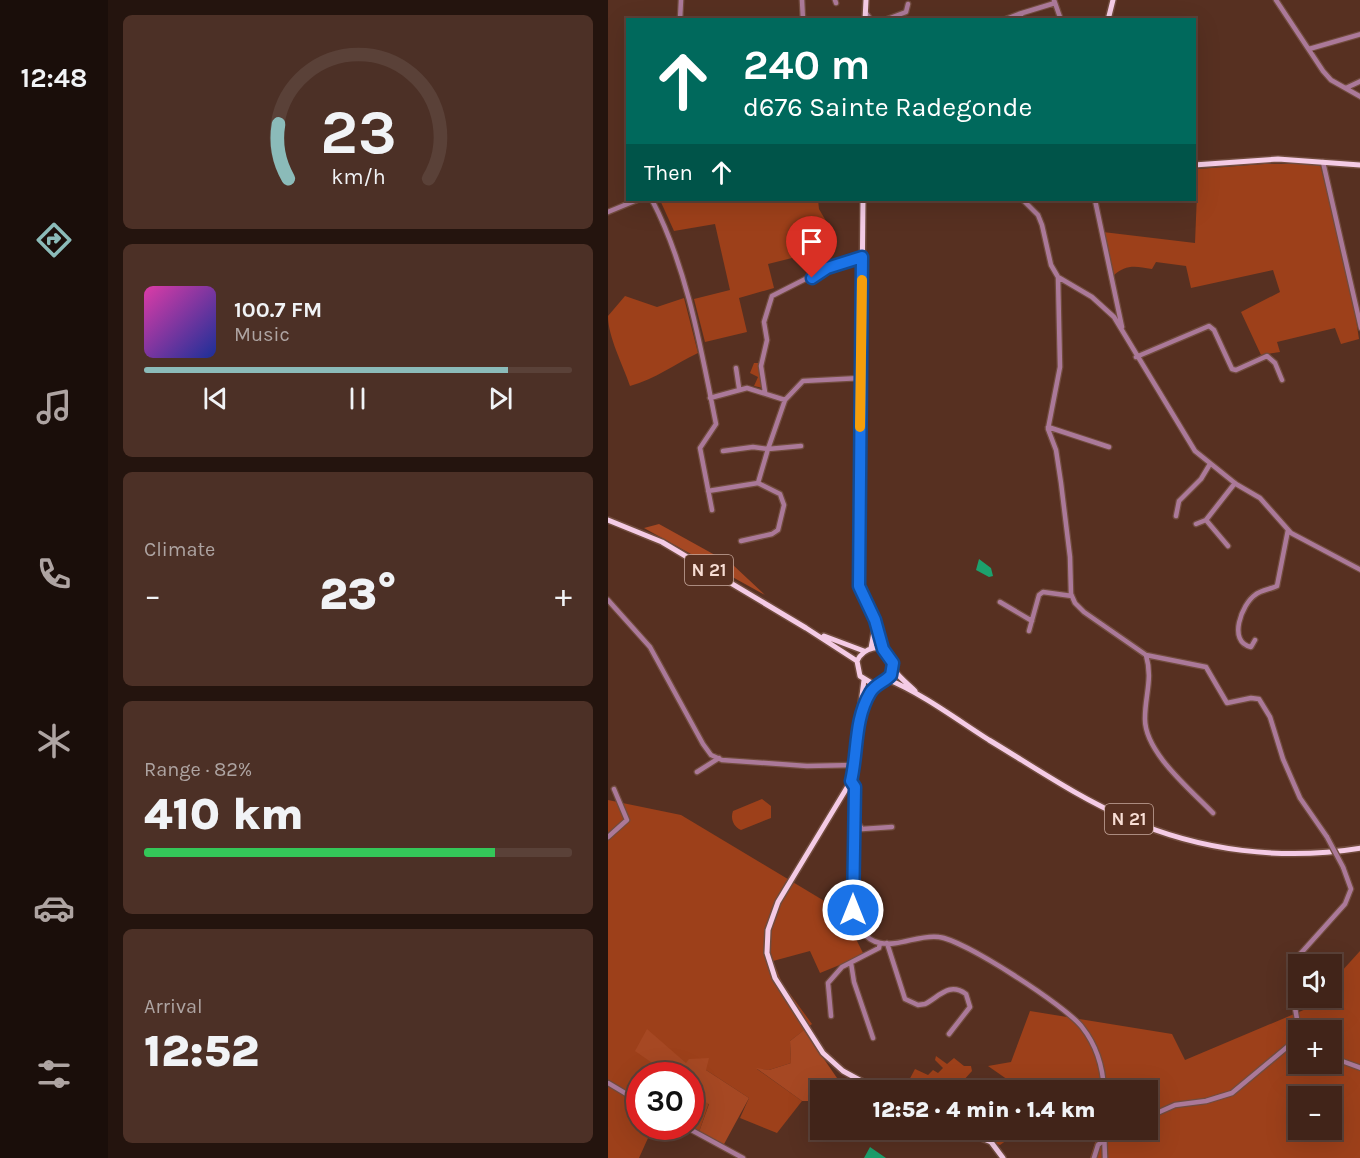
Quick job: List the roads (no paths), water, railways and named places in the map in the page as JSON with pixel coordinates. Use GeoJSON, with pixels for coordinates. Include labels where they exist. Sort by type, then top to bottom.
{"type":"FeatureCollection","features":[{"type":"Feature","properties":{"kind":"main road"},"geometry":{"type":"LineString","coordinates":[[865,16],[866,0]]}},
{"type":"Feature","properties":{"kind":"main road"},"geometry":{"type":"LineString","coordinates":[[1109,18],[1114,0]]}},
{"type":"Feature","properties":{"kind":"main road"},"geometry":{"type":"LineString","coordinates":[[1196,165],[1278,159],[1361,165]]}},
{"type":"Feature","properties":{"kind":"main road"},"geometry":{"type":"LineString","coordinates":[[857,728],[870,692],[887,679],[893,669],[891,657],[883,649],[875,620],[859,586],[863,201]]}},
{"type":"Feature","properties":{"kind":"main road","name":"N 21"},"geometry":{"type":"LineString","coordinates":[[608,520],[662,542],[857,661]]}},
{"type":"Feature","properties":{"kind":"main road"},"geometry":{"type":"LineString","coordinates":[[871,648],[875,620]]}},
{"type":"Feature","properties":{"kind":"main road","name":"N 21"},"geometry":{"type":"LineString","coordinates":[[806,628],[864,651]]}},
{"type":"Feature","properties":{"kind":"main road"},"geometry":{"type":"LineString","coordinates":[[860,1080],[843,1071],[823,1053],[774,978],[767,953],[768,930],[778,902],[851,781],[855,765],[857,728],[864,696],[864,680],[858,672],[857,661],[864,651],[871,648],[883,649]]}},
{"type":"Feature","properties":{"kind":"main road","name":"N 21"},"geometry":{"type":"LineString","coordinates":[[893,669],[925,700]]}},
{"type":"Feature","properties":{"kind":"main road","name":"N 21"},"geometry":{"type":"LineString","coordinates":[[887,679],[1065,786],[1149,827],[1208,844],[1268,853],[1315,853],[1361,848]]}},
{"type":"Feature","properties":{"kind":"main road"},"geometry":{"type":"LineString","coordinates":[[864,680],[878,684]]}},
{"type":"Feature","properties":{"kind":"main road"},"geometry":{"type":"LineString","coordinates":[[986,1140],[991,1142],[1003,1158]]}},
{"type":"Feature","properties":{"kind":"street"},"geometry":{"type":"LineString","coordinates":[[680,18],[681,0]]}},
{"type":"Feature","properties":{"kind":"street"},"geometry":{"type":"LineString","coordinates":[[802,0],[803,18]]}},
{"type":"Feature","properties":{"kind":"street"},"geometry":{"type":"LineString","coordinates":[[1276,0],[1323,71],[1361,96]]}},
{"type":"Feature","properties":{"kind":"street"},"geometry":{"type":"LineString","coordinates":[[1009,18],[1054,2],[1060,18]]}},
{"type":"Feature","properties":{"kind":"street"},"geometry":{"type":"LineString","coordinates":[[890,18],[905,12],[908,4]]}},
{"type":"Feature","properties":{"kind":"street"},"geometry":{"type":"LineString","coordinates":[[1019,14],[1023,18]]}},
{"type":"Feature","properties":{"kind":"street"},"geometry":{"type":"LineString","coordinates":[[1308,50],[1361,34]]}},
{"type":"Feature","properties":{"kind":"street"},"geometry":{"type":"LineString","coordinates":[[1346,88],[1361,81]]}},
{"type":"Feature","properties":{"kind":"street"},"geometry":{"type":"LineString","coordinates":[[1322,162],[1361,328]]}},
{"type":"Feature","properties":{"kind":"street"},"geometry":{"type":"LineString","coordinates":[[608,212],[635,201]]}},
{"type":"Feature","properties":{"kind":"street"},"geometry":{"type":"LineString","coordinates":[[653,201],[667,228],[716,424],[700,448],[712,510]]}},
{"type":"Feature","properties":{"kind":"street"},"geometry":{"type":"LineString","coordinates":[[1024,201],[1037,215],[1042,225],[1051,265],[1058,277],[1060,367],[1049,427],[1061,483],[1072,596],[1084,612],[1146,655],[1206,667],[1227,703],[1251,698],[1263,704],[1300,798],[1327,837],[1343,867],[1351,889],[1345,904],[1293,962],[1291,984],[1297,1020]]}},
{"type":"Feature","properties":{"kind":"street"},"geometry":{"type":"LineString","coordinates":[[1096,201],[1122,330]]}},
{"type":"Feature","properties":{"kind":"street"},"geometry":{"type":"LineString","coordinates":[[765,392],[761,366],[767,340],[764,322],[773,296],[827,268],[862,257]]}},
{"type":"Feature","properties":{"kind":"street"},"geometry":{"type":"LineString","coordinates":[[1058,277],[1092,297],[1114,317],[1181,432],[1210,464],[1260,498],[1288,530],[1361,570]]}},
{"type":"Feature","properties":{"kind":"street"},"geometry":{"type":"LineString","coordinates":[[1136,357],[1209,326],[1214,330],[1232,369],[1236,370],[1267,356],[1275,363],[1282,381]]}},
{"type":"Feature","properties":{"kind":"street"},"geometry":{"type":"LineString","coordinates":[[736,368],[739,388]]}},
{"type":"Feature","properties":{"kind":"street"},"geometry":{"type":"LineString","coordinates":[[758,483],[785,400],[795,387],[807,379],[861,378]]}},
{"type":"Feature","properties":{"kind":"street"},"geometry":{"type":"LineString","coordinates":[[710,398],[739,388],[765,392],[785,400]]}},
{"type":"Feature","properties":{"kind":"street"},"geometry":{"type":"LineString","coordinates":[[1049,427],[1109,447]]}},
{"type":"Feature","properties":{"kind":"street"},"geometry":{"type":"LineString","coordinates":[[772,439],[779,448]]}},
{"type":"Feature","properties":{"kind":"street"},"geometry":{"type":"LineString","coordinates":[[723,451],[753,447],[768,449],[801,446]]}},
{"type":"Feature","properties":{"kind":"street"},"geometry":{"type":"LineString","coordinates":[[1176,516],[1179,501],[1201,480],[1210,464]]}},
{"type":"Feature","properties":{"kind":"street"},"geometry":{"type":"LineString","coordinates":[[708,491],[758,483],[776,490],[783,500],[784,508],[778,530],[772,534],[741,541]]}},
{"type":"Feature","properties":{"kind":"street"},"geometry":{"type":"LineString","coordinates":[[1196,524],[1206,520],[1235,483]]}},
{"type":"Feature","properties":{"kind":"street"},"geometry":{"type":"LineString","coordinates":[[1206,520],[1228,546]]}},
{"type":"Feature","properties":{"kind":"street"},"geometry":{"type":"LineString","coordinates":[[1255,640],[1251,647],[1244,642],[1239,631],[1239,620],[1256,594],[1277,586],[1288,530]]}},
{"type":"Feature","properties":{"kind":"street"},"geometry":{"type":"LineString","coordinates":[[1029,631],[1039,595],[1043,592],[1072,596]]}},
{"type":"Feature","properties":{"kind":"street"},"geometry":{"type":"LineString","coordinates":[[608,600],[644,639],[703,744],[712,755],[719,758],[807,766],[855,765]]}},
{"type":"Feature","properties":{"kind":"street"},"geometry":{"type":"LineString","coordinates":[[1000,602],[1032,621]]}},
{"type":"Feature","properties":{"kind":"street"},"geometry":{"type":"LineString","coordinates":[[1146,655],[1151,672],[1145,731],[1162,759],[1213,813]]}},
{"type":"Feature","properties":{"kind":"street"},"geometry":{"type":"LineString","coordinates":[[697,772],[719,758]]}},
{"type":"Feature","properties":{"kind":"street"},"geometry":{"type":"LineString","coordinates":[[851,781],[855,787],[855,920],[870,939],[880,943],[929,936],[951,939],[1033,990],[1081,1025],[1094,1044],[1103,1070],[1104,1080]]}},
{"type":"Feature","properties":{"kind":"street"},"geometry":{"type":"LineString","coordinates":[[608,837],[627,820],[614,789]]}},
{"type":"Feature","properties":{"kind":"street"},"geometry":{"type":"LineString","coordinates":[[854,817],[861,829],[892,827]]}},
{"type":"Feature","properties":{"kind":"street"},"geometry":{"type":"LineString","coordinates":[[831,1016],[828,983],[835,973],[879,948],[880,943]]}},
{"type":"Feature","properties":{"kind":"street"},"geometry":{"type":"LineString","coordinates":[[887,943],[905,999],[909,1002],[925,1004],[946,990],[955,988],[966,994],[970,1007],[948,1034]]}},
{"type":"Feature","properties":{"kind":"street"},"geometry":{"type":"LineString","coordinates":[[851,963],[854,982],[874,1038]]}},
{"type":"Feature","properties":{"kind":"street"},"geometry":{"type":"LineString","coordinates":[[1158,1112],[1175,1104],[1206,1101],[1232,1093],[1288,1046]]}},
{"type":"Feature","properties":{"kind":"street"},"geometry":{"type":"LineString","coordinates":[[1342,1061],[1361,1068]]}},
{"type":"Feature","properties":{"kind":"street"},"geometry":{"type":"LineString","coordinates":[[608,1083],[626,1094]]}},
{"type":"Feature","properties":{"kind":"street"},"geometry":{"type":"LineString","coordinates":[[704,1137],[743,1158]]}},
{"type":"Feature","properties":{"kind":"street"},"geometry":{"type":"LineString","coordinates":[[1094,1158],[1098,1145],[1104,1140]]}},
{"type":"Feature","properties":{"kind":"street"},"geometry":{"type":"LineString","coordinates":[[1105,1140],[1105,1158]]}}]}
